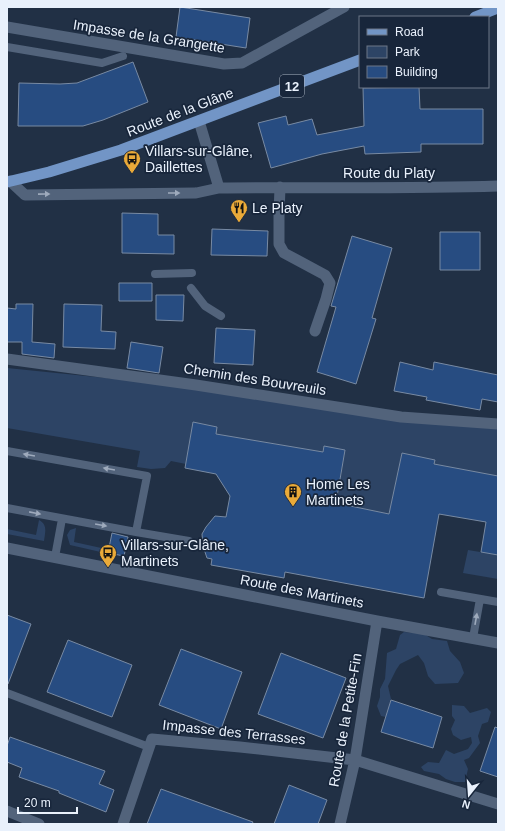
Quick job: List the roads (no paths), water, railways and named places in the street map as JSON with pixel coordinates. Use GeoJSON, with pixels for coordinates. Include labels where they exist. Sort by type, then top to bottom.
{"type":"FeatureCollection","features":[{"type":"Feature","properties":{"kind":"main road"},"geometry":{"type":"LineString","coordinates":[[478,16],[498,8]]}},
{"type":"Feature","properties":{"kind":"main road","name":"Route de la Glâne"},"geometry":{"type":"LineString","coordinates":[[8,182],[49,172],[121,150],[359,60]]}},
{"type":"Feature","properties":{"kind":"street","name":"Impasse de la Grangette"},"geometry":{"type":"LineString","coordinates":[[7,27],[224,64],[242,63],[344,7]]}},
{"type":"Feature","properties":{"kind":"street"},"geometry":{"type":"LineString","coordinates":[[199,121],[219,188]]}},
{"type":"Feature","properties":{"kind":"street","name":"Route du Platy"},"geometry":{"type":"LineString","coordinates":[[8,182],[25,195],[119,192],[196,193],[219,188],[429,188],[498,186]]}},
{"type":"Feature","properties":{"kind":"street"},"geometry":{"type":"LineString","coordinates":[[280,187],[279,244],[284,253],[325,275],[330,283],[315,331]]}},
{"type":"Feature","properties":{"kind":"street","name":"Chemin des Bouvreuils"},"geometry":{"type":"LineString","coordinates":[[7,359],[196,384],[401,417],[498,424]]}},
{"type":"Feature","properties":{"kind":"street","name":"Route des Martinets"},"geometry":{"type":"LineString","coordinates":[[7,548],[377,621],[498,643]]}},
{"type":"Feature","properties":{"kind":"street","name":"Route de la Petite-Fin"},"geometry":{"type":"LineString","coordinates":[[340,824],[355,760],[377,621]]}},
{"type":"Feature","properties":{"kind":"street","name":"Impasse des Terrasses"},"geometry":{"type":"LineString","coordinates":[[123,824],[152,739],[355,760]]}},
{"type":"Feature","properties":{"kind":"street"},"geometry":{"type":"LineString","coordinates":[[355,760],[498,804]]}},
{"type":"Feature","properties":{"kind":"street"},"geometry":{"type":"LineString","coordinates":[[7,811],[39,824]]}},
{"type":"Feature","properties":{"kind":"lane"},"geometry":{"type":"LineString","coordinates":[[7,47],[102,63],[123,56]]}},
{"type":"Feature","properties":{"kind":"lane"},"geometry":{"type":"LineString","coordinates":[[154,274],[192,273]]}},
{"type":"Feature","properties":{"kind":"lane"},"geometry":{"type":"LineString","coordinates":[[191,288],[205,306],[221,316]]}},
{"type":"Feature","properties":{"kind":"lane"},"geometry":{"type":"LineString","coordinates":[[7,451],[146,476],[136,532]]}},
{"type":"Feature","properties":{"kind":"lane"},"geometry":{"type":"LineString","coordinates":[[7,508],[189,541]]}},
{"type":"Feature","properties":{"kind":"lane"},"geometry":{"type":"LineString","coordinates":[[55,557],[62,519]]}},
{"type":"Feature","properties":{"kind":"lane"},"geometry":{"type":"LineString","coordinates":[[441,592],[498,602]]}},
{"type":"Feature","properties":{"kind":"lane"},"geometry":{"type":"LineString","coordinates":[[473,638],[480,599]]}},
{"type":"Feature","properties":{"kind":"lane"},"geometry":{"type":"LineString","coordinates":[[7,692],[150,747]]}},
{"type":"Feature","properties":{"kind":"place","name":"Villars-sur-Glâne, Daillettes"},"geometry":{"type":"Point","coordinates":[132,174]}},
{"type":"Feature","properties":{"kind":"place","name":"Le Platy"},"geometry":{"type":"Point","coordinates":[239,223]}},
{"type":"Feature","properties":{"kind":"place","name":"Home Les Martinets"},"geometry":{"type":"Point","coordinates":[293,507]}},
{"type":"Feature","properties":{"kind":"place","name":"Villars-sur-Glâne, Martinets"},"geometry":{"type":"Point","coordinates":[108,568]}}]}
